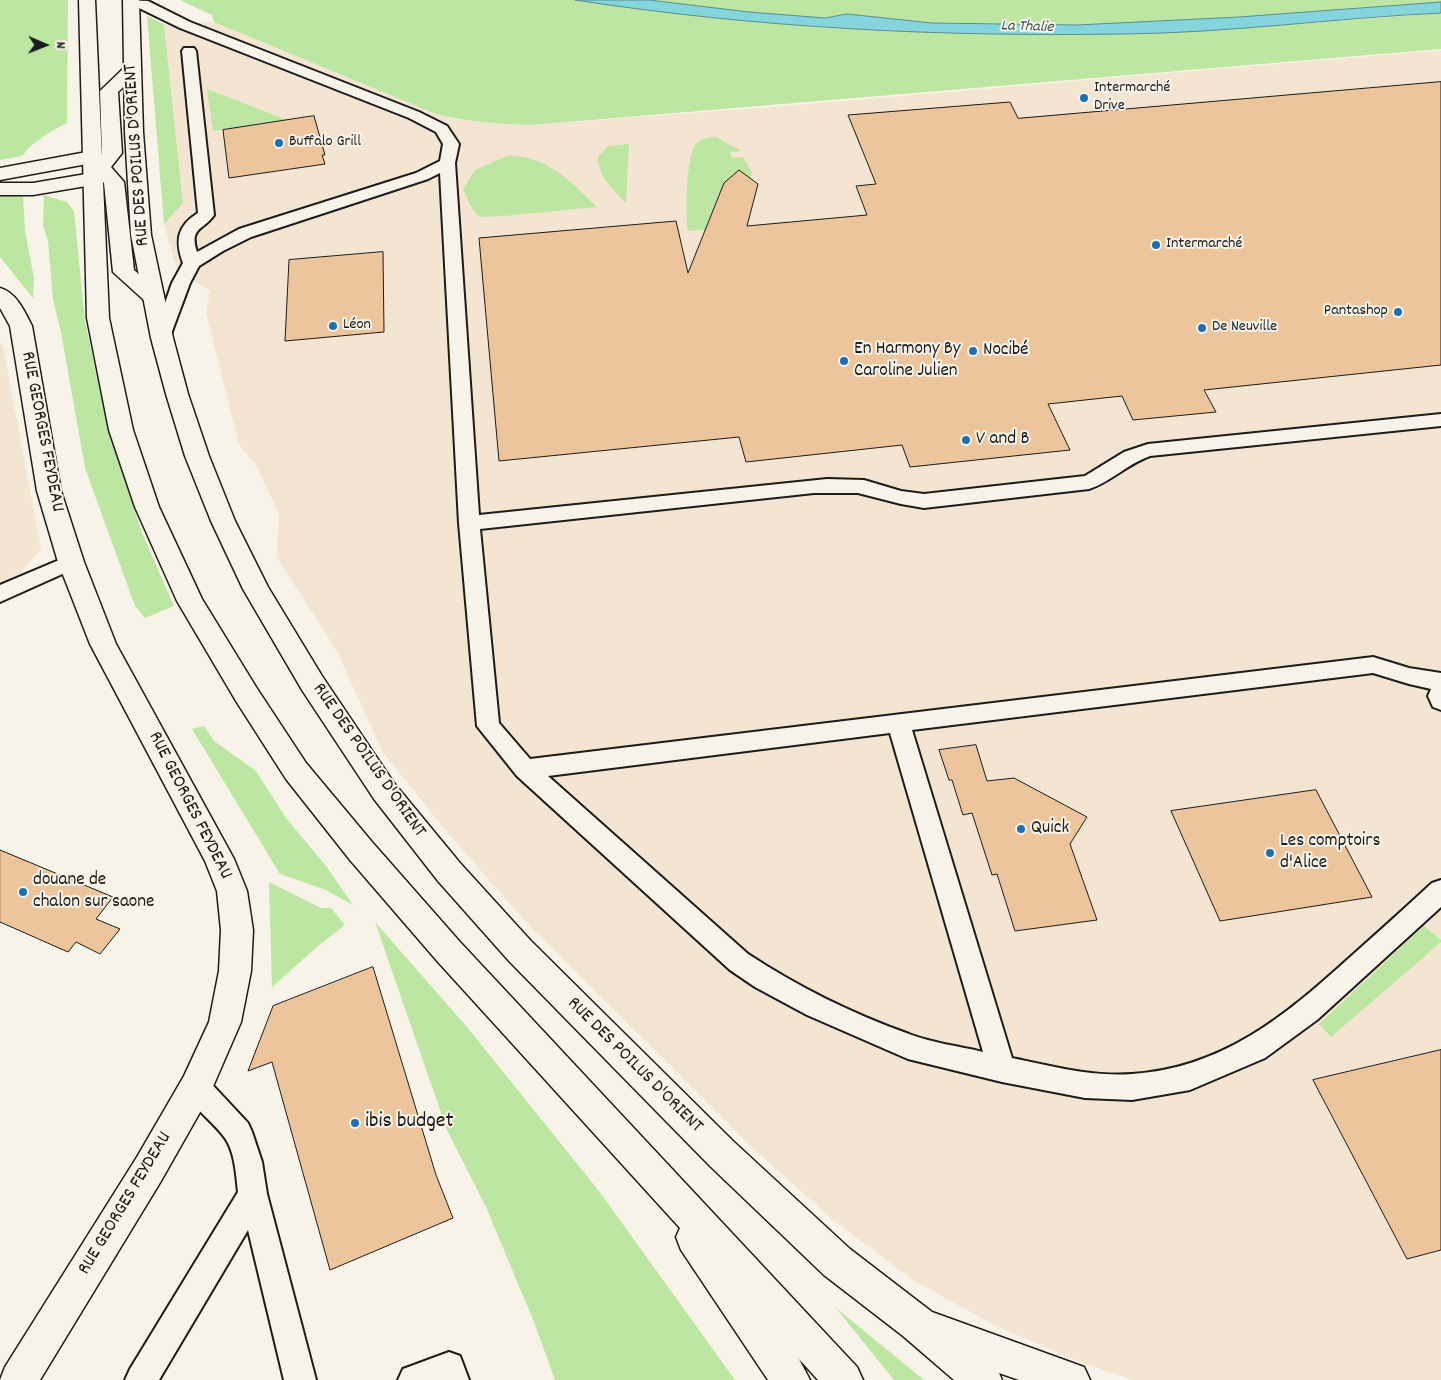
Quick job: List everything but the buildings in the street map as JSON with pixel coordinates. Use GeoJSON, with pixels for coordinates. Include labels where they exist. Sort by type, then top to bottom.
{"type":"FeatureCollection","features":[{"type":"Feature","properties":{"kind":"main road"},"geometry":{"type":"LineString","coordinates":[[87,0],[95,168],[98,318],[121,430],[147,506],[195,610],[246,694],[308,785],[449,952],[844,1380]]}},
{"type":"Feature","properties":{"kind":"main road","name":"RUE DES POILUS D'ORIENT"},"geometry":{"type":"LineString","coordinates":[[131,1],[132,70],[141,235],[162,338],[177,394],[197,456],[223,521],[247,572],[312,683],[384,791],[450,872],[520,951],[722,1154],[838,1262],[916,1323],[983,1380]]}},
{"type":"Feature","properties":{"kind":"main road"},"geometry":{"type":"LineString","coordinates":[[0,188],[33,189],[95,168],[112,153],[109,91],[132,70]]}},
{"type":"Feature","properties":{"kind":"main road"},"geometry":{"type":"LineString","coordinates":[[0,174],[95,168],[114,182],[124,272],[153,296]]}},
{"type":"Feature","properties":{"kind":"main road","name":"RUE GEORGES FEYDEAU"},"geometry":{"type":"LineString","coordinates":[[0,294],[13,310],[21,326],[49,491],[71,562],[103,644],[187,796],[219,859],[232,891],[237,930],[235,972],[225,1022],[196,1087],[149,1169],[18,1380]]}},
{"type":"Feature","properties":{"kind":"main road"},"geometry":{"type":"LineString","coordinates":[[665,1188],[714,1269],[791,1380]]}},
{"type":"Feature","properties":{"kind":"main road"},"geometry":{"type":"LineString","coordinates":[[916,1323],[1071,1380]]}},
{"type":"Feature","properties":{"kind":"lane"},"geometry":{"type":"LineString","coordinates":[[131,1],[143,4],[185,25],[414,114],[442,129],[451,144],[447,163],[469,523],[488,726],[525,769],[739,962],[764,979],[816,1007],[908,1047],[1002,1069],[1085,1085],[1132,1087],[1190,1077],[1255,1049],[1308,1012],[1441,891]]}},
{"type":"Feature","properties":{"kind":"lane"},"geometry":{"type":"LineString","coordinates":[[189,51],[206,215],[193,222],[186,232],[186,248],[192,263]]}},
{"type":"Feature","properties":{"kind":"lane"},"geometry":{"type":"LineString","coordinates":[[162,338],[181,284],[192,263],[217,247],[245,233],[422,176],[447,163]]}},
{"type":"Feature","properties":{"kind":"lane"},"geometry":{"type":"LineString","coordinates":[[469,523],[842,484],[862,487],[907,500],[924,501],[1060,487],[1089,482],[1105,475],[1126,458],[1148,450],[1441,420]]}},
{"type":"Feature","properties":{"kind":"lane"},"geometry":{"type":"LineString","coordinates":[[0,594],[71,562]]}},
{"type":"Feature","properties":{"kind":"lane"},"geometry":{"type":"LineString","coordinates":[[525,769],[1373,665],[1409,676],[1441,682]]}},
{"type":"Feature","properties":{"kind":"lane"},"geometry":{"type":"LineString","coordinates":[[1441,690],[1439,696],[1441,701]]}},
{"type":"Feature","properties":{"kind":"lane"},"geometry":{"type":"LineString","coordinates":[[898,723],[1002,1069]]}},
{"type":"Feature","properties":{"kind":"lane"},"geometry":{"type":"LineString","coordinates":[[196,1087],[238,1132],[248,1162],[253,1194],[300,1380]]}},
{"type":"Feature","properties":{"kind":"lane"},"geometry":{"type":"LineString","coordinates":[[141,1380],[253,1194]]}},
{"type":"Feature","properties":{"kind":"lane"},"geometry":{"type":"LineString","coordinates":[[414,1380],[449,1367],[453,1380]]}},
{"type":"Feature","properties":{"kind":"shaded area"},"geometry":{"type":"Polygon","coordinates":[[[214,22],[436,114],[456,119],[497,124],[531,125],[783,106],[1441,50],[1441,1380],[1133,1380],[1080,1362],[998,1327],[911,1279],[832,1219],[755,1150],[532,929],[446,831],[382,751],[337,651],[277,558],[279,514],[256,465],[239,445],[206,313],[210,291],[177,270],[164,224],[183,203],[164,24],[214,22]]]}},
{"type":"Feature","properties":{"kind":"shaded area"},"geometry":{"type":"Polygon","coordinates":[[[0,342],[3,346],[41,549],[20,573],[0,582],[0,342]]]}},
{"type":"Feature","properties":{"kind":"green space"},"geometry":{"type":"Polygon","coordinates":[[[0,0],[68,0],[67,123],[32,145],[22,156],[0,160],[0,0]]]}},
{"type":"Feature","properties":{"kind":"green space"},"geometry":{"type":"Polygon","coordinates":[[[180,0],[575,0],[718,18],[827,28],[1028,35],[1125,34],[1259,27],[1441,13],[1441,49],[519,125],[472,121],[436,114],[214,22],[212,15],[180,0]]]}},
{"type":"Feature","properties":{"kind":"green space"},"geometry":{"type":"Polygon","coordinates":[[[649,0],[1441,0],[1441,2],[1239,17],[1077,25],[932,23],[847,14],[825,18],[749,12],[649,0]]]}},
{"type":"Feature","properties":{"kind":"green space"},"geometry":{"type":"Polygon","coordinates":[[[147,16],[164,24],[183,203],[164,224],[147,16]]]}},
{"type":"Feature","properties":{"kind":"green space"},"geometry":{"type":"Polygon","coordinates":[[[207,89],[287,120],[213,131],[207,89]]]}},
{"type":"Feature","properties":{"kind":"green space"},"geometry":{"type":"Polygon","coordinates":[[[716,137],[741,151],[730,152],[732,158],[743,157],[752,172],[740,227],[688,231],[687,187],[692,152],[699,141],[716,137]]]}},
{"type":"Feature","properties":{"kind":"green space"},"geometry":{"type":"Polygon","coordinates":[[[629,144],[626,203],[603,177],[598,157],[608,146],[629,144]]]}},
{"type":"Feature","properties":{"kind":"green space"},"geometry":{"type":"Polygon","coordinates":[[[507,156],[534,160],[557,171],[597,207],[479,217],[470,205],[463,189],[475,170],[507,156]]]}},
{"type":"Feature","properties":{"kind":"green space"},"geometry":{"type":"Polygon","coordinates":[[[23,195],[25,231],[34,278],[33,298],[0,257],[0,196],[23,195]]]}},
{"type":"Feature","properties":{"kind":"green space"},"geometry":{"type":"Polygon","coordinates":[[[44,195],[67,202],[74,211],[85,321],[107,424],[142,533],[174,606],[145,618],[135,606],[85,468],[61,332],[53,300],[48,240],[43,226],[44,195]]]}},
{"type":"Feature","properties":{"kind":"green space"},"geometry":{"type":"Polygon","coordinates":[[[204,726],[214,741],[256,771],[286,818],[326,866],[353,905],[326,890],[280,874],[192,729],[204,726]]]}},
{"type":"Feature","properties":{"kind":"green space"},"geometry":{"type":"Polygon","coordinates":[[[269,882],[321,908],[331,908],[345,925],[272,987],[269,882]]]}},
{"type":"Feature","properties":{"kind":"green space"},"geometry":{"type":"Polygon","coordinates":[[[375,922],[467,1027],[599,1191],[735,1380],[555,1380],[534,1322],[486,1207],[447,1130],[375,922]]]}},
{"type":"Feature","properties":{"kind":"green space"},"geometry":{"type":"Polygon","coordinates":[[[1424,926],[1441,942],[1331,1037],[1319,1024],[1424,926]]]}},
{"type":"Feature","properties":{"kind":"green space"},"geometry":{"type":"Polygon","coordinates":[[[836,1308],[924,1380],[894,1380],[836,1308]]]}},
{"type":"Feature","properties":{"kind":"water","name":"La Thalie"},"geometry":{"type":"Polygon","coordinates":[[[575,0],[649,0],[749,12],[825,18],[847,14],[932,23],[1077,25],[1239,17],[1441,2],[1441,13],[1163,33],[986,34],[849,29],[780,24],[643,10],[575,0]]]}},
{"type":"Feature","properties":{"kind":"place","name":"Intermarché Drive"},"geometry":{"type":"Point","coordinates":[1084,98]}},
{"type":"Feature","properties":{"kind":"place","name":"Buffalo Grill"},"geometry":{"type":"Point","coordinates":[279,143]}},
{"type":"Feature","properties":{"kind":"place","name":"Intermarché"},"geometry":{"type":"Point","coordinates":[1156,245]}},
{"type":"Feature","properties":{"kind":"place","name":"Pantashop"},"geometry":{"type":"Point","coordinates":[1398,312]}},
{"type":"Feature","properties":{"kind":"place","name":"Léon"},"geometry":{"type":"Point","coordinates":[333,326]}},
{"type":"Feature","properties":{"kind":"place","name":"De Neuville"},"geometry":{"type":"Point","coordinates":[1202,328]}},
{"type":"Feature","properties":{"kind":"place","name":"Nocibé"},"geometry":{"type":"Point","coordinates":[973,351]}},
{"type":"Feature","properties":{"kind":"place","name":"En Harmony By Caroline Julien"},"geometry":{"type":"Point","coordinates":[844,361]}},
{"type":"Feature","properties":{"kind":"place","name":"V and B"},"geometry":{"type":"Point","coordinates":[966,440]}},
{"type":"Feature","properties":{"kind":"place","name":"Quick"},"geometry":{"type":"Point","coordinates":[1021,829]}},
{"type":"Feature","properties":{"kind":"place","name":"Les comptoirs d'Alice"},"geometry":{"type":"Point","coordinates":[1270,853]}},
{"type":"Feature","properties":{"kind":"place","name":"douane de chalon sur saone"},"geometry":{"type":"Point","coordinates":[23,892]}},
{"type":"Feature","properties":{"kind":"place","name":"ibis budget"},"geometry":{"type":"Point","coordinates":[355,1123]}}]}
